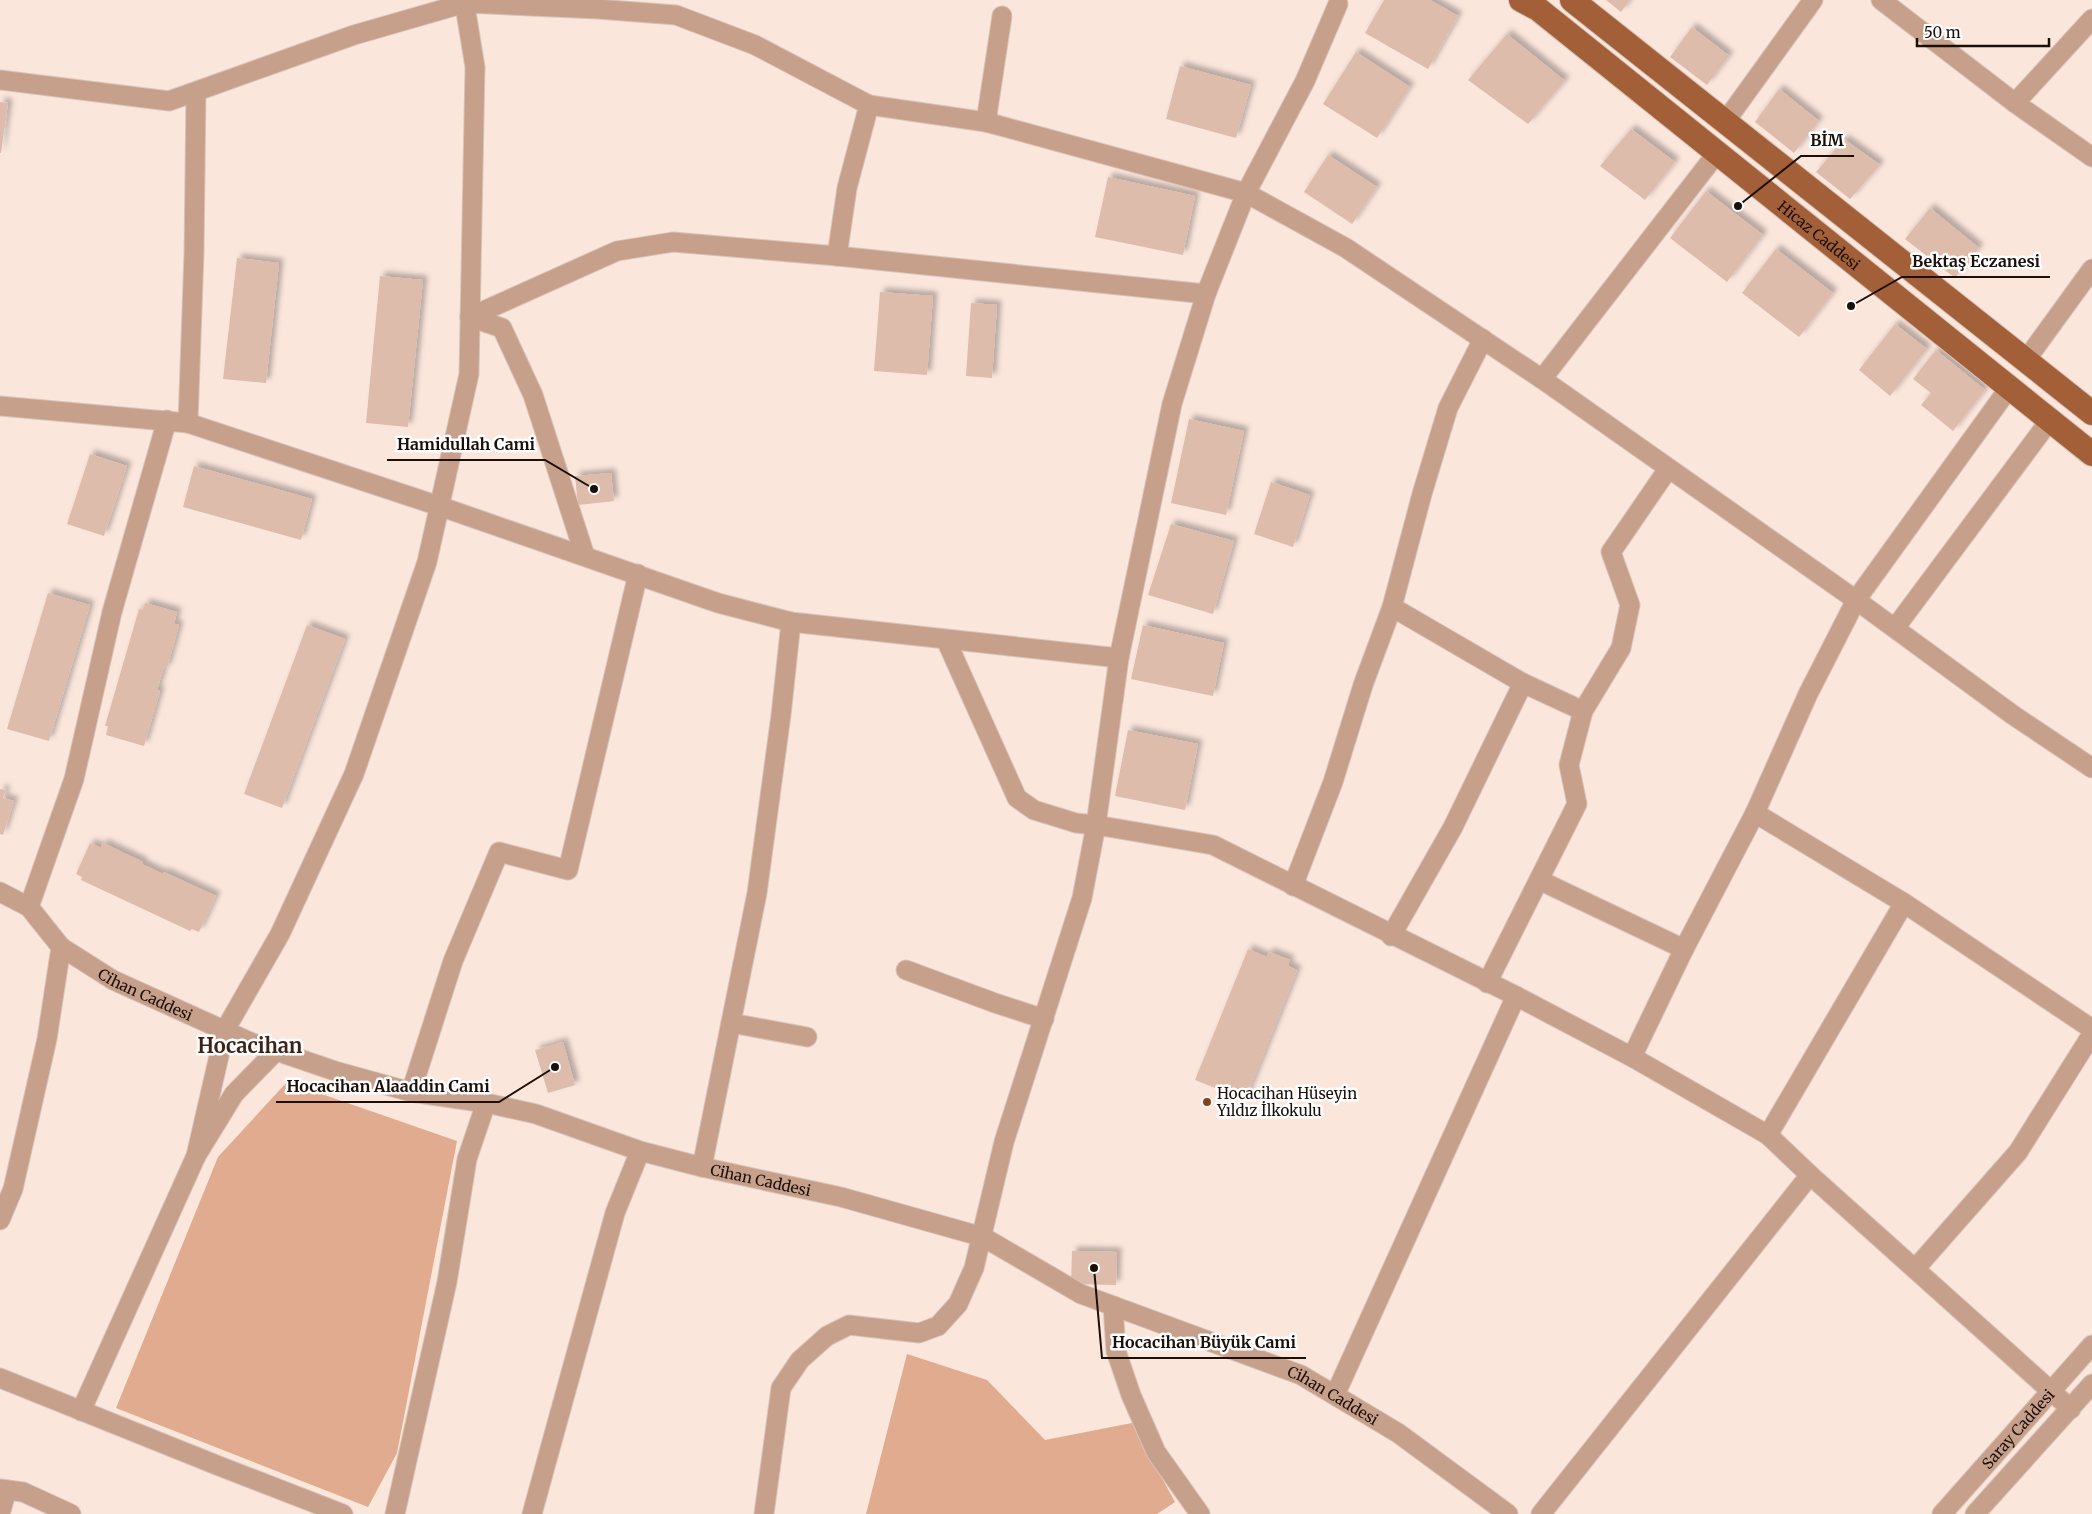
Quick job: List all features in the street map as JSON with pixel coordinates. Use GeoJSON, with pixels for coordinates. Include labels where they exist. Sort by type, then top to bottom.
{"type":"FeatureCollection","features":[{"type":"Feature","properties":{"kind":"main road","name":"Hicaz Caddesi"},"geometry":{"type":"LineString","coordinates":[[1522,0],[1538,9],[2092,454]]}},
{"type":"Feature","properties":{"kind":"main road","name":"Hicaz Caddesi"},"geometry":{"type":"LineString","coordinates":[[1572,0],[2092,413]]}},
{"type":"Feature","properties":{"kind":"street"},"geometry":{"type":"LineString","coordinates":[[1725,122],[1813,0]]}},
{"type":"Feature","properties":{"kind":"street"},"geometry":{"type":"LineString","coordinates":[[1881,0],[2015,103],[2092,157]]}},
{"type":"Feature","properties":{"kind":"street"},"geometry":{"type":"LineString","coordinates":[[764,1514],[781,1388],[800,1360],[827,1336],[849,1325],[918,1333],[938,1326],[958,1304],[974,1268],[1004,1142],[1082,898],[1096,824],[1119,658],[1172,404],[1206,294],[1246,193],[1305,81],[1340,1]]}},
{"type":"Feature","properties":{"kind":"street"},"geometry":{"type":"LineString","coordinates":[[196,1156],[225,1030],[280,934],[354,774],[427,562],[469,374],[475,67],[464,2]]}},
{"type":"Feature","properties":{"kind":"street"},"geometry":{"type":"LineString","coordinates":[[0,80],[169,101],[354,35],[464,2],[676,15],[756,45],[869,105],[986,122],[1140,162],[1246,193],[1346,248],[1542,378],[1668,469],[1856,600],[2013,715],[2092,768]]}},
{"type":"Feature","properties":{"kind":"street"},"geometry":{"type":"LineString","coordinates":[[986,122],[1002,16]]}},
{"type":"Feature","properties":{"kind":"street"},"geometry":{"type":"LineString","coordinates":[[2015,103],[2092,19]]}},
{"type":"Feature","properties":{"kind":"street"},"geometry":{"type":"LineString","coordinates":[[188,423],[194,253],[196,92]]}},
{"type":"Feature","properties":{"kind":"street"},"geometry":{"type":"LineString","coordinates":[[837,256],[847,188],[869,105]]}},
{"type":"Feature","properties":{"kind":"street"},"geometry":{"type":"LineString","coordinates":[[1542,378],[1717,153]]}},
{"type":"Feature","properties":{"kind":"street"},"geometry":{"type":"LineString","coordinates":[[470,317],[617,251],[673,242],[837,256],[1206,294]]}},
{"type":"Feature","properties":{"kind":"street"},"geometry":{"type":"LineString","coordinates":[[2026,360],[2092,270]]}},
{"type":"Feature","properties":{"kind":"street"},"geometry":{"type":"LineString","coordinates":[[470,317],[502,328],[533,395],[585,556]]}},
{"type":"Feature","properties":{"kind":"street"},"geometry":{"type":"LineString","coordinates":[[1293,886],[1332,782],[1363,685],[1392,607],[1422,494],[1448,408],[1483,340]]}},
{"type":"Feature","properties":{"kind":"street"},"geometry":{"type":"LineString","coordinates":[[1632,1057],[1684,949],[1755,813],[1808,694],[1856,600],[2009,388]]}},
{"type":"Feature","properties":{"kind":"street"},"geometry":{"type":"LineString","coordinates":[[0,406],[188,423],[439,506],[718,603],[791,622],[1119,658]]}},
{"type":"Feature","properties":{"kind":"street"},"geometry":{"type":"LineString","coordinates":[[29,907],[74,779],[112,612],[167,420]]}},
{"type":"Feature","properties":{"kind":"street"},"geometry":{"type":"LineString","coordinates":[[1895,628],[2050,420]]}},
{"type":"Feature","properties":{"kind":"street"},"geometry":{"type":"LineString","coordinates":[[1487,983],[1577,804],[1570,765],[1584,711],[1621,648],[1630,605],[1610,552],[1668,469]]}},
{"type":"Feature","properties":{"kind":"street"},"geometry":{"type":"LineString","coordinates":[[411,1092],[453,961],[499,852],[568,870],[638,574]]}},
{"type":"Feature","properties":{"kind":"street"},"geometry":{"type":"LineString","coordinates":[[1392,607],[1523,683],[1584,711]]}},
{"type":"Feature","properties":{"kind":"street"},"geometry":{"type":"LineString","coordinates":[[702,1167],[757,894],[781,715],[791,622]]}},
{"type":"Feature","properties":{"kind":"street"},"geometry":{"type":"LineString","coordinates":[[946,640],[1017,798],[1034,810],[1076,823],[1096,824],[1213,846],[1391,936],[1516,996],[1632,1057],[1768,1135],[2071,1409]]}},
{"type":"Feature","properties":{"kind":"street"},"geometry":{"type":"LineString","coordinates":[[1391,936],[1453,828],[1523,683]]}},
{"type":"Feature","properties":{"kind":"street"},"geometry":{"type":"LineString","coordinates":[[1755,813],[1904,903],[2092,1029]]}},
{"type":"Feature","properties":{"kind":"street"},"geometry":{"type":"LineString","coordinates":[[1539,880],[1617,915],[1684,949]]}},
{"type":"Feature","properties":{"kind":"street","name":"Cihan Caddesi"},"geometry":{"type":"LineString","coordinates":[[0,892],[29,907],[61,946],[113,980],[276,1051],[335,1071],[411,1092],[486,1103],[536,1114],[640,1151],[702,1167],[841,1197],[983,1236],[1081,1294],[1301,1375],[1398,1432],[1508,1514]]}},
{"type":"Feature","properties":{"kind":"street"},"geometry":{"type":"LineString","coordinates":[[1768,1135],[1904,903]]}},
{"type":"Feature","properties":{"kind":"street"},"geometry":{"type":"LineString","coordinates":[[0,1220],[13,1189],[20,1161],[47,1039],[61,946]]}},
{"type":"Feature","properties":{"kind":"street"},"geometry":{"type":"LineString","coordinates":[[906,970],[995,1003],[1044,1018]]}},
{"type":"Feature","properties":{"kind":"street"},"geometry":{"type":"LineString","coordinates":[[1335,1395],[1516,996]]}},
{"type":"Feature","properties":{"kind":"street"},"geometry":{"type":"LineString","coordinates":[[731,1023],[807,1037]]}},
{"type":"Feature","properties":{"kind":"street"},"geometry":{"type":"LineString","coordinates":[[1915,1268],[2018,1152],[2092,1034]]}},
{"type":"Feature","properties":{"kind":"street"},"geometry":{"type":"LineString","coordinates":[[82,1411],[196,1156],[234,1094],[276,1051]]}},
{"type":"Feature","properties":{"kind":"street"},"geometry":{"type":"LineString","coordinates":[[395,1514],[447,1282],[467,1159],[486,1103]]}},
{"type":"Feature","properties":{"kind":"street"},"geometry":{"type":"LineString","coordinates":[[532,1514],[615,1212],[640,1151]]}},
{"type":"Feature","properties":{"kind":"street"},"geometry":{"type":"LineString","coordinates":[[1541,1514],[1810,1175]]}},
{"type":"Feature","properties":{"kind":"street"},"geometry":{"type":"LineString","coordinates":[[1113,1306],[1116,1351],[1131,1395],[1156,1452],[1200,1514]]}},
{"type":"Feature","properties":{"kind":"street","name":"Saray Caddesi"},"geometry":{"type":"LineString","coordinates":[[1942,1514],[2092,1345]]}},
{"type":"Feature","properties":{"kind":"street"},"geometry":{"type":"LineString","coordinates":[[2068,1373],[2091,1389]]}},
{"type":"Feature","properties":{"kind":"street"},"geometry":{"type":"LineString","coordinates":[[0,1378],[342,1514]]}},
{"type":"Feature","properties":{"kind":"street","name":"Saray Caddesi"},"geometry":{"type":"LineString","coordinates":[[1975,1514],[2007,1477],[2091,1389]]}},
{"type":"Feature","properties":{"kind":"street"},"geometry":{"type":"LineString","coordinates":[[0,1514],[3,1490],[23,1492],[71,1514]]}},
{"type":"Feature","properties":{"kind":"shaded area"},"geometry":{"type":"Polygon","coordinates":[[[287,1082],[457,1141],[397,1453],[368,1507],[116,1408],[218,1157],[287,1082]]]}},
{"type":"Feature","properties":{"kind":"shaded area"},"geometry":{"type":"Polygon","coordinates":[[[907,1354],[987,1380],[1045,1440],[1132,1423],[1175,1502],[1157,1514],[866,1514],[907,1354]]]}},
{"type":"Feature","properties":{"kind":"building"},"geometry":{"type":"Polygon","coordinates":[[[1384,0],[1430,0],[1458,16],[1428,69],[1365,33],[1384,0]]]}},
{"type":"Feature","properties":{"kind":"building"},"geometry":{"type":"Polygon","coordinates":[[[1606,0],[1630,0],[1621,12],[1606,0]]]}},
{"type":"Feature","properties":{"kind":"building"},"geometry":{"type":"Polygon","coordinates":[[[1692,27],[1729,56],[1707,85],[1670,57],[1692,27]]]}},
{"type":"Feature","properties":{"kind":"building"},"geometry":{"type":"Polygon","coordinates":[[[1507,34],[1565,81],[1528,124],[1468,80],[1507,34]]]}},
{"type":"Feature","properties":{"kind":"building"},"geometry":{"type":"Polygon","coordinates":[[[1356,52],[1410,87],[1377,138],[1323,104],[1356,52]]]}},
{"type":"Feature","properties":{"kind":"building"},"geometry":{"type":"Polygon","coordinates":[[[1180,66],[1251,85],[1236,138],[1166,119],[1180,66]]]}},
{"type":"Feature","properties":{"kind":"building"},"geometry":{"type":"Polygon","coordinates":[[[1779,89],[1819,121],[1794,153],[1755,122],[1779,89]]]}},
{"type":"Feature","properties":{"kind":"building"},"geometry":{"type":"Polygon","coordinates":[[[0,102],[8,103],[1,153],[0,153],[0,102]]]}},
{"type":"Feature","properties":{"kind":"building"},"geometry":{"type":"Polygon","coordinates":[[[1631,129],[1675,162],[1645,200],[1600,166],[1631,129]]]}},
{"type":"Feature","properties":{"kind":"building"},"geometry":{"type":"Polygon","coordinates":[[[1844,139],[1880,165],[1850,199],[1816,172],[1844,139]]]}},
{"type":"Feature","properties":{"kind":"building"},"geometry":{"type":"Polygon","coordinates":[[[1328,155],[1377,187],[1352,224],[1304,192],[1328,155]]]}},
{"type":"Feature","properties":{"kind":"building"},"geometry":{"type":"Polygon","coordinates":[[[1108,177],[1195,196],[1183,255],[1095,237],[1108,177]]]}},
{"type":"Feature","properties":{"kind":"building"},"geometry":{"type":"Polygon","coordinates":[[[1706,191],[1763,235],[1727,282],[1670,238],[1706,191]]]}},
{"type":"Feature","properties":{"kind":"building"},"geometry":{"type":"Polygon","coordinates":[[[1930,208],[1979,248],[1955,278],[1905,239],[1930,208]]]}},
{"type":"Feature","properties":{"kind":"building"},"geometry":{"type":"Polygon","coordinates":[[[1776,249],[1833,293],[1799,337],[1742,293],[1776,249]]]}},
{"type":"Feature","properties":{"kind":"building"},"geometry":{"type":"Polygon","coordinates":[[[237,258],[279,263],[266,383],[223,379],[237,258]]]}},
{"type":"Feature","properties":{"kind":"building"},"geometry":{"type":"Polygon","coordinates":[[[380,276],[423,280],[408,427],[366,423],[380,276]]]}},
{"type":"Feature","properties":{"kind":"building"},"geometry":{"type":"Polygon","coordinates":[[[880,292],[933,296],[927,375],[874,371],[880,292]]]}},
{"type":"Feature","properties":{"kind":"building"},"geometry":{"type":"Polygon","coordinates":[[[971,303],[997,305],[992,378],[966,376],[971,303]]]}},
{"type":"Feature","properties":{"kind":"building"},"geometry":{"type":"Polygon","coordinates":[[[1895,324],[1927,349],[1890,396],[1859,370],[1895,324]]]}},
{"type":"Feature","properties":{"kind":"building"},"geometry":{"type":"Polygon","coordinates":[[[1936,350],[1985,390],[1953,431],[1921,405],[1931,393],[1913,379],[1936,350]]]}},
{"type":"Feature","properties":{"kind":"building"},"geometry":{"type":"Polygon","coordinates":[[[1189,419],[1244,431],[1226,515],[1171,503],[1189,419]]]}},
{"type":"Feature","properties":{"kind":"building"},"geometry":{"type":"Polygon","coordinates":[[[90,454],[127,466],[104,536],[67,524],[90,454]]]}},
{"type":"Feature","properties":{"kind":"building"},"geometry":{"type":"Polygon","coordinates":[[[194,466],[312,499],[301,540],[183,507],[194,466]]]}},
{"type":"Feature","properties":{"kind":"building"},"geometry":{"type":"Polygon","coordinates":[[[611,473],[614,501],[578,505],[575,476],[611,473]]]}},
{"type":"Feature","properties":{"kind":"building"},"geometry":{"type":"Polygon","coordinates":[[[1271,482],[1310,495],[1293,547],[1254,534],[1271,482]]]}},
{"type":"Feature","properties":{"kind":"building"},"geometry":{"type":"Polygon","coordinates":[[[1171,524],[1234,541],[1213,614],[1148,595],[1171,524]]]}},
{"type":"Feature","properties":{"kind":"building"},"geometry":{"type":"Polygon","coordinates":[[[48,593],[90,605],[49,741],[7,729],[48,593]]]}},
{"type":"Feature","properties":{"kind":"building"},"geometry":{"type":"Polygon","coordinates":[[[145,603],[177,612],[174,624],[179,625],[167,668],[164,667],[157,690],[160,691],[144,746],[106,735],[108,726],[105,726],[139,609],[143,610],[145,603]]]}},
{"type":"Feature","properties":{"kind":"building"},"geometry":{"type":"Polygon","coordinates":[[[307,625],[345,639],[282,808],[244,794],[307,625]]]}},
{"type":"Feature","properties":{"kind":"building"},"geometry":{"type":"Polygon","coordinates":[[[1143,625],[1224,643],[1213,696],[1131,679],[1143,625]]]}},
{"type":"Feature","properties":{"kind":"building"},"geometry":{"type":"Polygon","coordinates":[[[1128,730],[1198,744],[1185,810],[1115,796],[1128,730]]]}},
{"type":"Feature","properties":{"kind":"building"},"geometry":{"type":"Polygon","coordinates":[[[0,789],[6,790],[3,798],[14,801],[3,835],[0,834],[0,789]]]}},
{"type":"Feature","properties":{"kind":"building"},"geometry":{"type":"Polygon","coordinates":[[[90,843],[101,848],[103,843],[163,874],[164,872],[216,896],[199,932],[192,929],[190,931],[81,880],[82,877],[76,874],[90,843]]]}},
{"type":"Feature","properties":{"kind":"building"},"geometry":{"type":"Polygon","coordinates":[[[1248,949],[1267,957],[1269,952],[1290,960],[1288,966],[1297,970],[1245,1100],[1195,1080],[1248,949]]]}},
{"type":"Feature","properties":{"kind":"building"},"geometry":{"type":"Polygon","coordinates":[[[563,1042],[575,1085],[548,1093],[535,1050],[563,1042]]]}},
{"type":"Feature","properties":{"kind":"building"},"geometry":{"type":"Polygon","coordinates":[[[1072,1251],[1117,1252],[1116,1285],[1071,1284],[1072,1251]]]}},
{"type":"Feature","properties":{"kind":"place","name":"BİM"},"geometry":{"type":"Point","coordinates":[1738,206]}},
{"type":"Feature","properties":{"kind":"place","name":"Bektaş Eczanesi"},"geometry":{"type":"Point","coordinates":[1851,306]}},
{"type":"Feature","properties":{"kind":"place","name":"Hamidullah Cami"},"geometry":{"type":"Point","coordinates":[594,489]}},
{"type":"Feature","properties":{"kind":"place","name":"Hocacihan Alaaddin Cami"},"geometry":{"type":"Point","coordinates":[555,1067]}},
{"type":"Feature","properties":{"kind":"place","name":"Hocacihan Hüseyin Yıldız İlkokulu"},"geometry":{"type":"Point","coordinates":[1207,1102]}},
{"type":"Feature","properties":{"kind":"place","name":"Hocacihan Büyük Cami"},"geometry":{"type":"Point","coordinates":[1094,1268]}},
{"type":"Feature","properties":{"kind":"district","name":"Hocacihan"},"geometry":{"type":"Point","coordinates":[250,1045]}}]}
